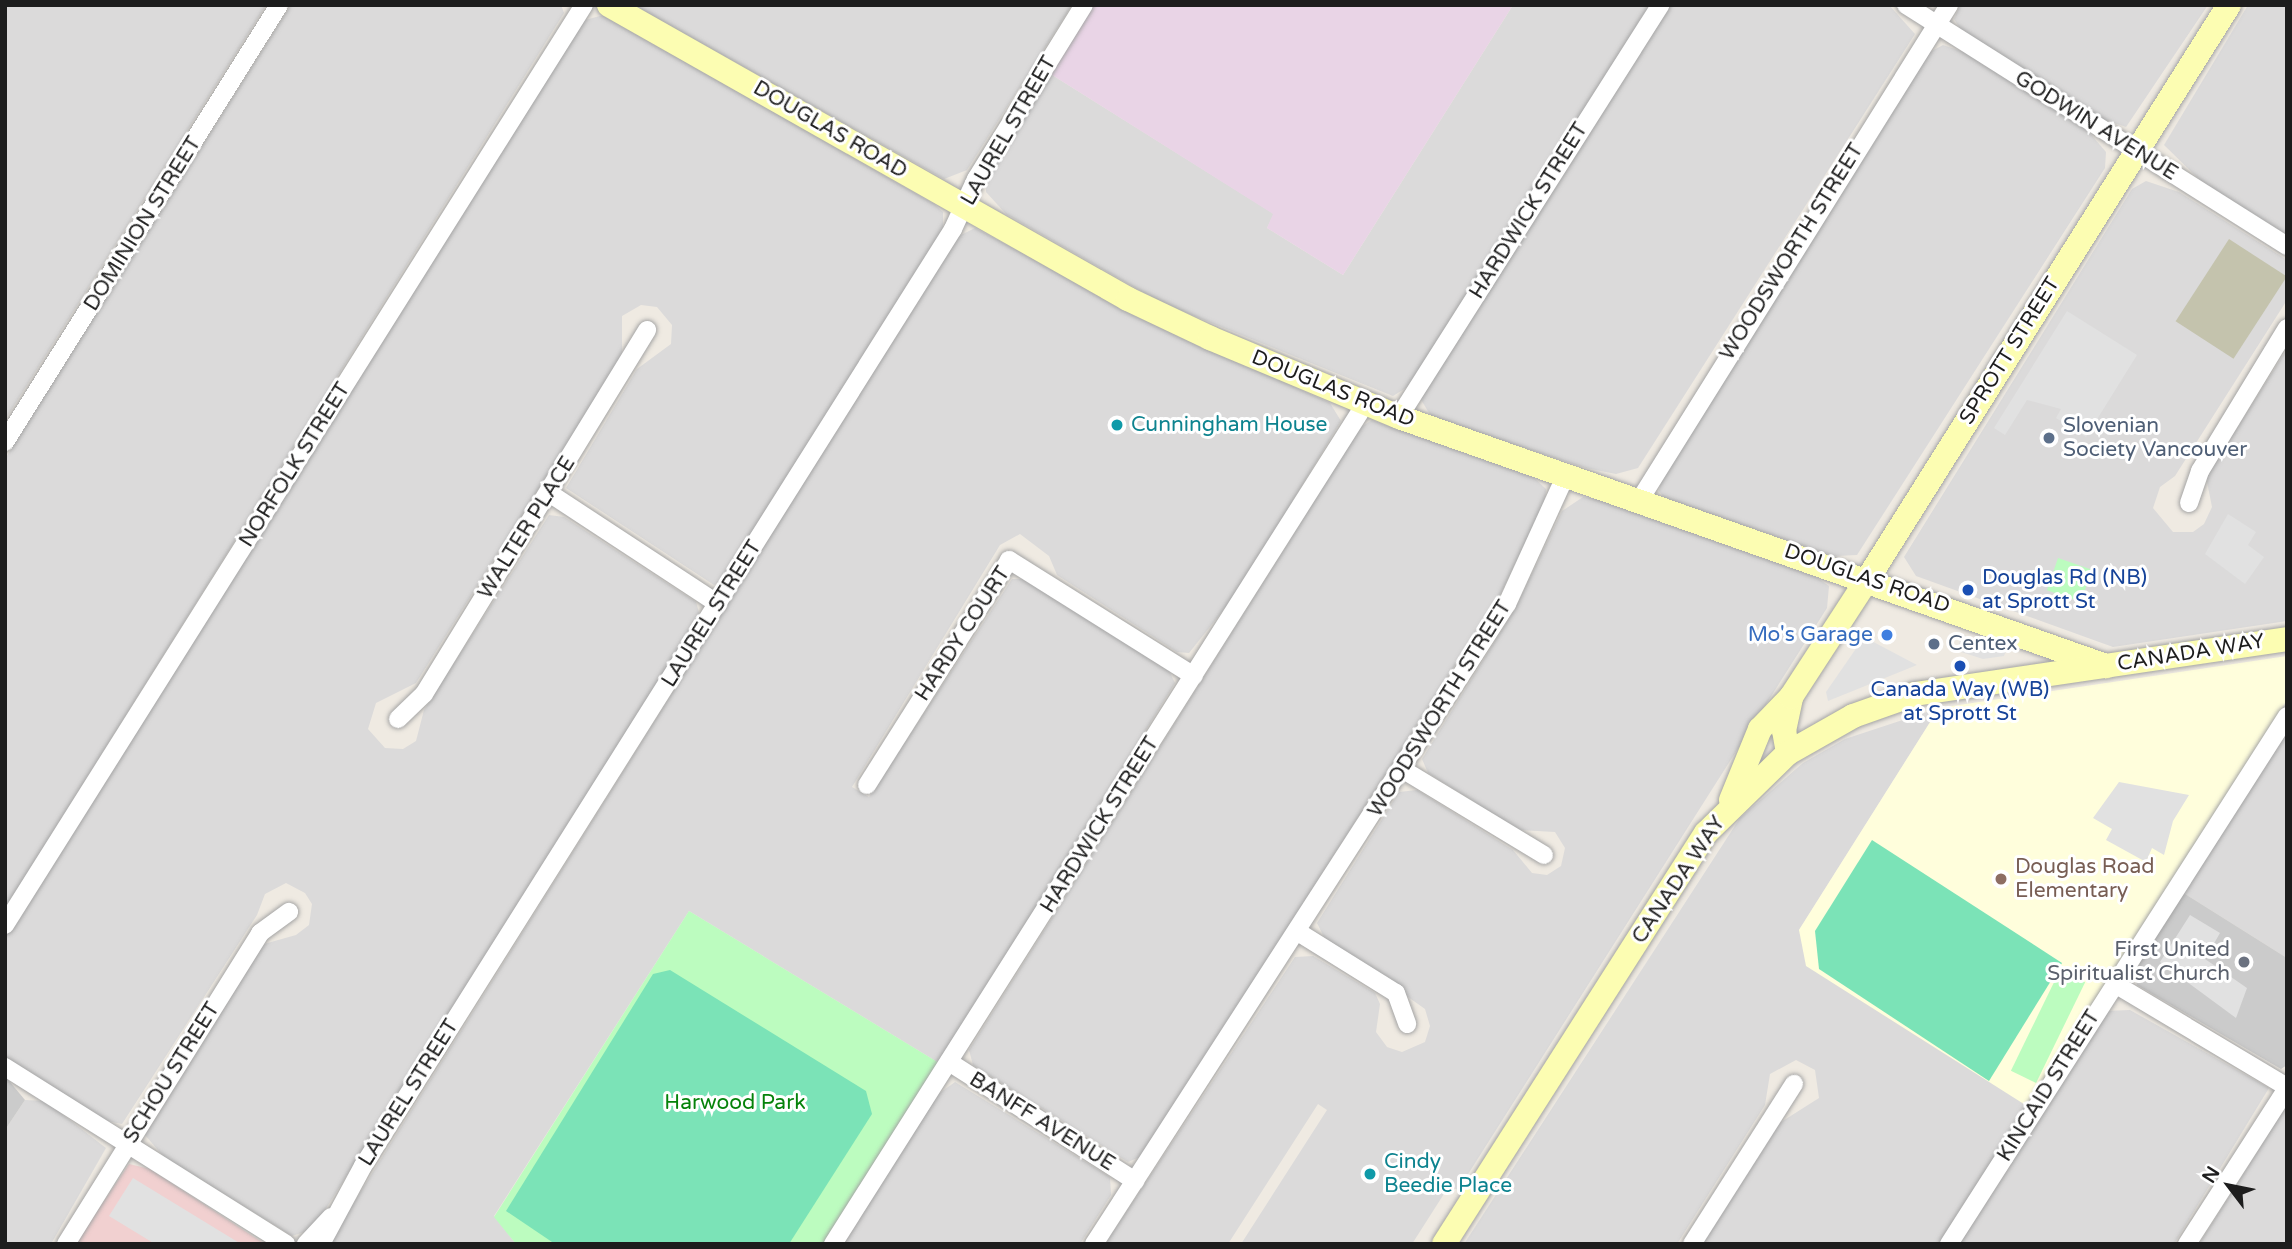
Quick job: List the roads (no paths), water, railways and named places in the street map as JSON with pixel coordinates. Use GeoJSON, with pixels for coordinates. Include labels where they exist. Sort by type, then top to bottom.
{"type":"FeatureCollection","features":[{"type":"Feature","properties":{"kind":"main road","name":"DOUGLAS ROAD"},"geometry":{"type":"LineString","coordinates":[[608,5],[1159,315],[1399,418],[2106,666]]}},
{"type":"Feature","properties":{"kind":"main road","name":"SPROTT STREET"},"geometry":{"type":"LineString","coordinates":[[1728,808],[1760,729],[1791,697],[1867,580],[2229,5]]}},
{"type":"Feature","properties":{"kind":"main road","name":"CANADA WAY"},"geometry":{"type":"LineString","coordinates":[[1444,1244],[1728,808],[1788,753],[1853,716],[1914,694],[2287,639]]}},
{"type":"Feature","properties":{"kind":"main road","name":"SPROTT STREET"},"geometry":{"type":"LineString","coordinates":[[1788,753],[1784,731],[1791,697]]}},
{"type":"Feature","properties":{"kind":"street","name":"DOMINION STREET"},"geometry":{"type":"LineString","coordinates":[[5,442],[279,5]]}},
{"type":"Feature","properties":{"kind":"street","name":"NORFOLK STREET"},"geometry":{"type":"LineString","coordinates":[[5,925],[584,5]]}},
{"type":"Feature","properties":{"kind":"street","name":"LAUREL STREET"},"geometry":{"type":"LineString","coordinates":[[306,1244],[331,1217],[718,604],[964,206],[1084,5]]}},
{"type":"Feature","properties":{"kind":"street","name":"HARDWICK STREET"},"geometry":{"type":"LineString","coordinates":[[1399,418],[1660,5]]}},
{"type":"Feature","properties":{"kind":"street","name":"GODWIN AVENUE"},"geometry":{"type":"LineString","coordinates":[[1906,5],[2287,246]]}},
{"type":"Feature","properties":{"kind":"street","name":"WOODSWORTH STREET"},"geometry":{"type":"LineString","coordinates":[[1639,501],[1949,5]]}},
{"type":"Feature","properties":{"kind":"street"},"geometry":{"type":"LineString","coordinates":[[2189,503],[2200,471],[2287,328]]}},
{"type":"Feature","properties":{"kind":"street","name":"WALTER PLACE"},"geometry":{"type":"LineString","coordinates":[[398,719],[424,694],[647,330]]}},
{"type":"Feature","properties":{"kind":"street","name":"HARDWICK STREET"},"geometry":{"type":"LineString","coordinates":[[833,1244],[1365,404]]}},
{"type":"Feature","properties":{"kind":"street","name":"WOODSWORTH STREET"},"geometry":{"type":"LineString","coordinates":[[1094,1244],[1298,932],[1507,604],[1565,477]]}},
{"type":"Feature","properties":{"kind":"street"},"geometry":{"type":"LineString","coordinates":[[549,493],[718,604]]}},
{"type":"Feature","properties":{"kind":"street","name":"HARDY COURT"},"geometry":{"type":"LineString","coordinates":[[867,785],[1009,560],[1194,676]]}},
{"type":"Feature","properties":{"kind":"street","name":"KINCAID STREET"},"geometry":{"type":"LineString","coordinates":[[1949,1244],[2287,716]]}},
{"type":"Feature","properties":{"kind":"street"},"geometry":{"type":"LineString","coordinates":[[1402,769],[1544,855]]}},
{"type":"Feature","properties":{"kind":"street","name":"SCHOU STREET"},"geometry":{"type":"LineString","coordinates":[[66,1244],[260,933],[289,912]]}},
{"type":"Feature","properties":{"kind":"street"},"geometry":{"type":"LineString","coordinates":[[1298,932],[1396,993],[1407,1024]]}},
{"type":"Feature","properties":{"kind":"street"},"geometry":{"type":"LineString","coordinates":[[2115,984],[2287,1088],[2187,1244]]}},
{"type":"Feature","properties":{"kind":"street","name":"BANFF AVENUE"},"geometry":{"type":"LineString","coordinates":[[949,1062],[1135,1181]]}},
{"type":"Feature","properties":{"kind":"street"},"geometry":{"type":"LineString","coordinates":[[5,1067],[286,1244]]}},
{"type":"Feature","properties":{"kind":"street"},"geometry":{"type":"LineString","coordinates":[[1692,1244],[1794,1084]]}},
{"type":"Feature","properties":{"kind":"street","name":"LAUREL STREET"},"geometry":{"type":"LineString","coordinates":[[321,1244],[331,1217]]}},
{"type":"Feature","properties":{"kind":"place","name":"Cunningham House"},"geometry":{"type":"Point","coordinates":[1117,425]}},
{"type":"Feature","properties":{"kind":"place","name":"Slovenian Society Vancouver"},"geometry":{"type":"Point","coordinates":[2049,438]}},
{"type":"Feature","properties":{"kind":"place","name":"Douglas Rd (NB) at Sprott St"},"geometry":{"type":"Point","coordinates":[1968,590]}},
{"type":"Feature","properties":{"kind":"place","name":"Mo's Garage"},"geometry":{"type":"Point","coordinates":[1887,635]}},
{"type":"Feature","properties":{"kind":"place","name":"Centex"},"geometry":{"type":"Point","coordinates":[1934,644]}},
{"type":"Feature","properties":{"kind":"place","name":"Canada Way (WB) at Sprott St"},"geometry":{"type":"Point","coordinates":[1960,666]}},
{"type":"Feature","properties":{"kind":"place","name":"Douglas Road Elementary"},"geometry":{"type":"Point","coordinates":[2001,879]}},
{"type":"Feature","properties":{"kind":"place","name":"First United Spiritualist Church"},"geometry":{"type":"Point","coordinates":[2244,962]}},
{"type":"Feature","properties":{"kind":"place","name":"Cindy Beedie Place"},"geometry":{"type":"Point","coordinates":[1370,1174]}},
{"type":"Feature","properties":{"kind":"park label","name":"Harwood Park"},"geometry":{"type":"Point","coordinates":[735,1103]}}]}
